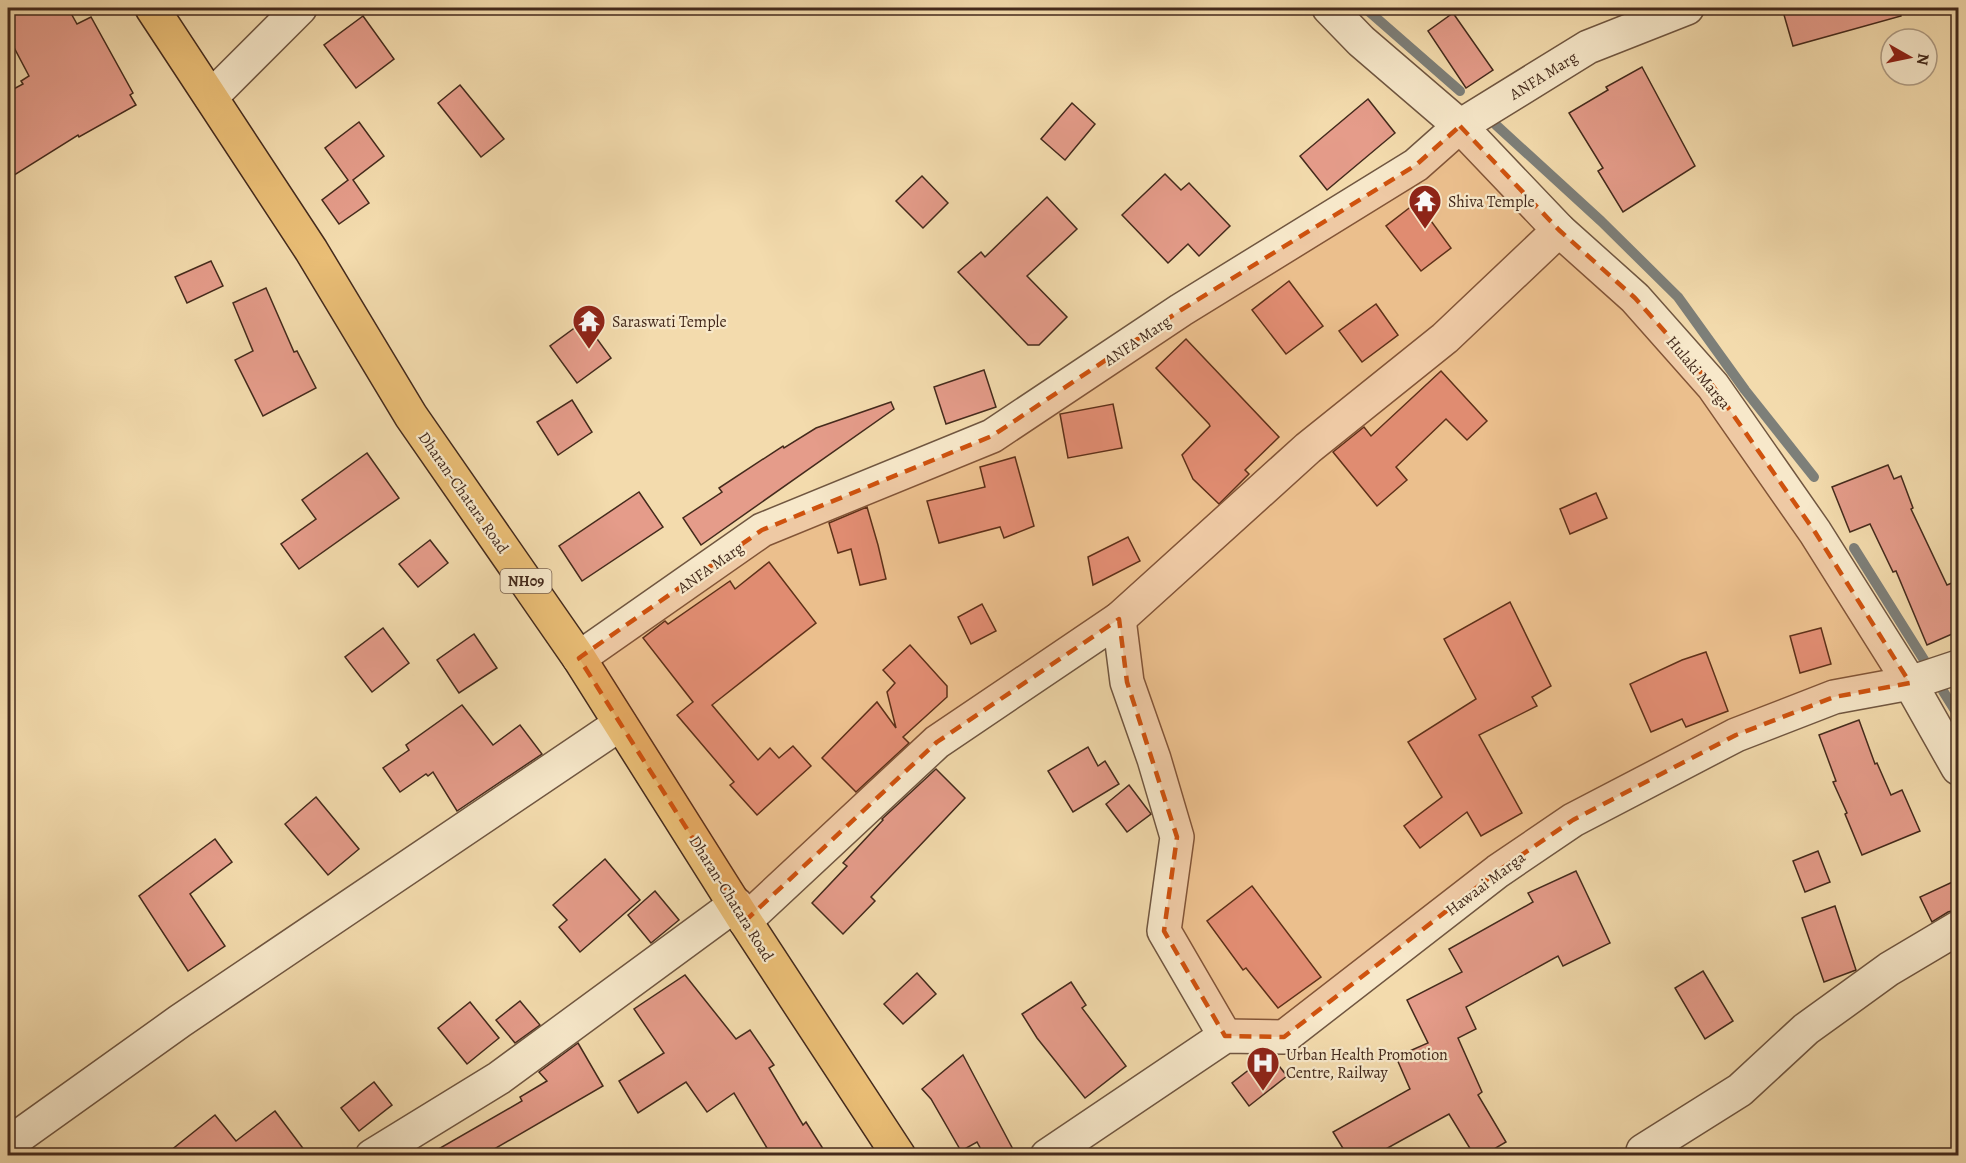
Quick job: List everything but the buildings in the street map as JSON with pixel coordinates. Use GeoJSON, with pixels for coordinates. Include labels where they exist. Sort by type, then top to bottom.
{"type":"FeatureCollection","features":[{"type":"Feature","properties":{"kind":"main road","name":"Dharan-Chatara Road"},"geometry":{"type":"LineString","coordinates":[[152,8],[311,250],[411,416],[579,658],[740,912],[899,1155]]}},
{"type":"Feature","properties":{"kind":"street"},"geometry":{"type":"LineString","coordinates":[[211,97],[300,8]]}},
{"type":"Feature","properties":{"kind":"street","name":"Hulaki Marga"},"geometry":{"type":"LineString","coordinates":[[1329,8],[1362,41],[1460,126],[1559,230],[1635,298],[1713,386],[1815,532],[1910,683],[1959,768]]}},
{"type":"Feature","properties":{"kind":"street","name":"ANFA Marg"},"geometry":{"type":"LineString","coordinates":[[579,658],[762,530],[992,436],[1181,310],[1416,165],[1460,126],[1588,47],[1687,8]]}},
{"type":"Feature","properties":{"kind":"street"},"geometry":{"type":"LineString","coordinates":[[372,1155],[499,1078],[740,912],[937,742],[1119,619],[1308,448],[1445,338],[1559,230]]}},
{"type":"Feature","properties":{"kind":"street"},"geometry":{"type":"LineString","coordinates":[[1047,1155],[1225,1036],[1164,931],[1177,837],[1155,759],[1127,682],[1119,619]]}},
{"type":"Feature","properties":{"kind":"street","name":"Hawaai Marga"},"geometry":{"type":"LineString","coordinates":[[1225,1036],[1284,1037],[1498,871],[1573,820],[1736,735],[1834,697],[1910,683],[1959,667]]}},
{"type":"Feature","properties":{"kind":"street"},"geometry":{"type":"LineString","coordinates":[[8,1144],[180,1021],[620,724]]}},
{"type":"Feature","properties":{"kind":"street"},"geometry":{"type":"LineString","coordinates":[[1645,1155],[1644,1151],[1740,1090],[1806,1029],[1889,969],[1959,928]]}},
{"type":"Feature","properties":{"kind":"highlighted area"},"geometry":{"type":"Polygon","coordinates":[[[1460,126],[1559,230],[1635,298],[1713,386],[1815,532],[1910,683],[1834,697],[1736,735],[1573,820],[1498,871],[1284,1037],[1225,1036],[1164,931],[1177,837],[1127,682],[1119,619],[937,742],[745,921],[579,658],[762,530],[992,436],[1181,310],[1416,165],[1460,126]]]}},
{"type":"Feature","properties":{"kind":"waterway"},"geometry":{"type":"LineString","coordinates":[[1365,8],[1460,91]]}},
{"type":"Feature","properties":{"kind":"waterway"},"geometry":{"type":"LineString","coordinates":[[1496,125],[1601,221],[1678,297],[1745,390],[1814,477]]}},
{"type":"Feature","properties":{"kind":"waterway"},"geometry":{"type":"LineString","coordinates":[[1854,548],[1926,663]]}},
{"type":"Feature","properties":{"kind":"waterway"},"geometry":{"type":"LineString","coordinates":[[1943,691],[1958,715]]}},
{"type":"Feature","properties":{"kind":"place","name":"Shiva Temple"},"geometry":{"type":"Point","coordinates":[1425,230]}},
{"type":"Feature","properties":{"kind":"place","name":"Saraswati Temple"},"geometry":{"type":"Point","coordinates":[589,350]}},
{"type":"Feature","properties":{"kind":"place","name":"Urban Health Promotion Centre, Railway"},"geometry":{"type":"Point","coordinates":[1263,1092]}}]}
